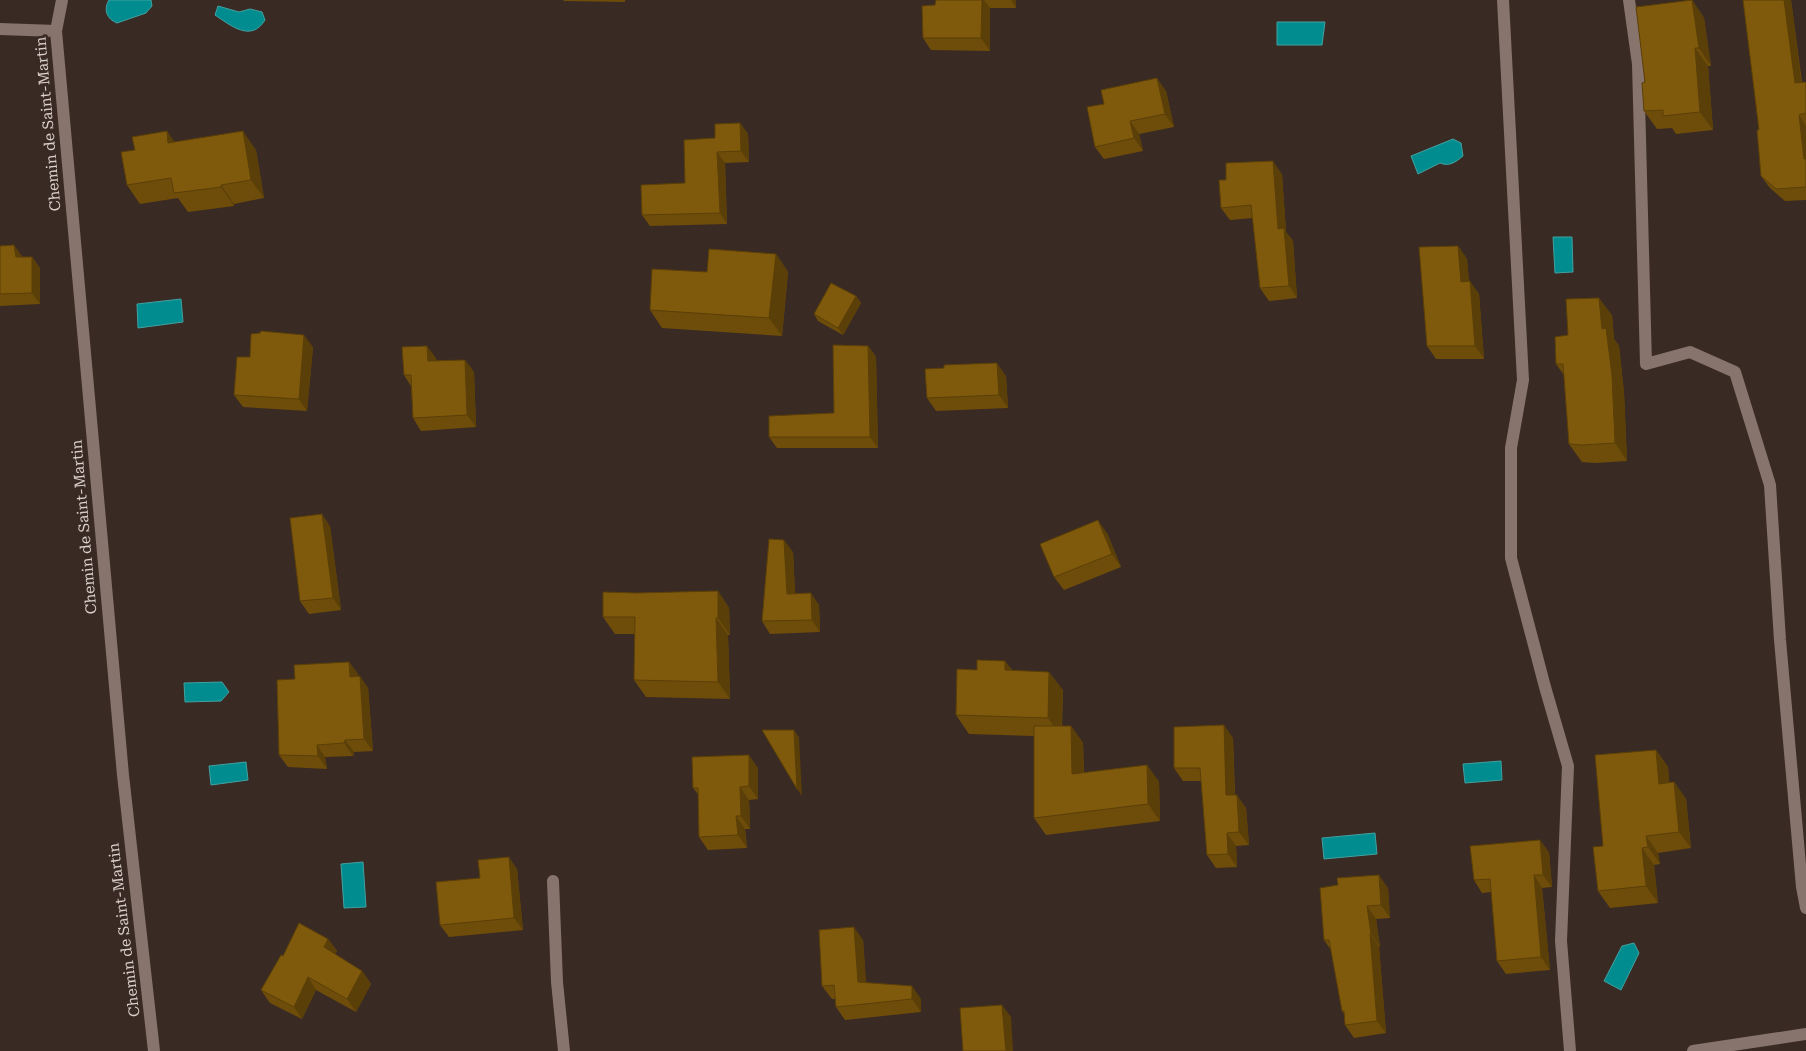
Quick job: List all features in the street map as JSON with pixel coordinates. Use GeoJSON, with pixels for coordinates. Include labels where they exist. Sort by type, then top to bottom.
{"type":"FeatureCollection","features":[{"type":"Feature","properties":{"kind":"street","name":"Chemin de Saint-Martin"},"geometry":{"type":"LineString","coordinates":[[62,0],[56,31],[123,775],[154,1051]]}},
{"type":"Feature","properties":{"kind":"street"},"geometry":{"type":"LineString","coordinates":[[1503,0],[1523,380],[1512,448],[1510,558],[1568,766],[1562,941],[1570,1051]]}},
{"type":"Feature","properties":{"kind":"street"},"geometry":{"type":"LineString","coordinates":[[1630,0],[1638,64],[1646,364],[1690,352],[1735,372],[1770,485],[1780,640],[1802,887],[1806,908]]}},
{"type":"Feature","properties":{"kind":"street"},"geometry":{"type":"LineString","coordinates":[[0,29],[56,31]]}},
{"type":"Feature","properties":{"kind":"street"},"geometry":{"type":"LineString","coordinates":[[553,881],[558,982],[564,1051]]}},
{"type":"Feature","properties":{"kind":"street"},"geometry":{"type":"LineString","coordinates":[[1693,1051],[1806,1034]]}},
{"type":"Feature","properties":{"kind":"water"},"geometry":{"type":"Polygon","coordinates":[[[109,0],[151,0],[152,6],[146,13],[117,23],[108,17],[106,7],[109,0]]]}},
{"type":"Feature","properties":{"kind":"water"},"geometry":{"type":"Polygon","coordinates":[[[218,6],[239,12],[250,9],[262,12],[265,20],[259,27],[253,30],[240,30],[215,15],[218,6]]]}},
{"type":"Feature","properties":{"kind":"water"},"geometry":{"type":"Polygon","coordinates":[[[1277,22],[1325,22],[1322,45],[1277,45],[1277,22]]]}},
{"type":"Feature","properties":{"kind":"water"},"geometry":{"type":"Polygon","coordinates":[[[1453,139],[1461,143],[1463,156],[1452,163],[1440,163],[1418,174],[1411,156],[1453,139]]]}},
{"type":"Feature","properties":{"kind":"water"},"geometry":{"type":"Polygon","coordinates":[[[1553,237],[1572,237],[1573,272],[1555,273],[1553,237]]]}},
{"type":"Feature","properties":{"kind":"water"},"geometry":{"type":"Polygon","coordinates":[[[181,299],[183,322],[138,328],[137,304],[181,299]]]}},
{"type":"Feature","properties":{"kind":"water"},"geometry":{"type":"Polygon","coordinates":[[[222,682],[229,692],[221,701],[185,702],[184,683],[222,682]]]}},
{"type":"Feature","properties":{"kind":"water"},"geometry":{"type":"Polygon","coordinates":[[[1501,761],[1502,780],[1465,783],[1463,764],[1501,761]]]}},
{"type":"Feature","properties":{"kind":"water"},"geometry":{"type":"Polygon","coordinates":[[[246,762],[248,780],[211,785],[209,766],[246,762]]]}},
{"type":"Feature","properties":{"kind":"water"},"geometry":{"type":"Polygon","coordinates":[[[1375,833],[1377,854],[1324,859],[1322,838],[1375,833]]]}},
{"type":"Feature","properties":{"kind":"water"},"geometry":{"type":"Polygon","coordinates":[[[363,862],[366,907],[344,908],[341,864],[363,862]]]}},
{"type":"Feature","properties":{"kind":"water"},"geometry":{"type":"Polygon","coordinates":[[[1634,943],[1639,953],[1621,990],[1604,981],[1622,946],[1634,943]]]}},
{"type":"Feature","properties":{"kind":"building"},"geometry":{"type":"Polygon","coordinates":[[[936,0],[982,0],[981,38],[923,38],[922,6],[935,5],[936,0]]]}},
{"type":"Feature","properties":{"kind":"building"},"geometry":{"type":"Polygon","coordinates":[[[1692,0],[1699,48],[1695,48],[1700,112],[1663,116],[1663,110],[1644,111],[1642,83],[1645,82],[1636,7],[1692,0]]]}},
{"type":"Feature","properties":{"kind":"building"},"geometry":{"type":"Polygon","coordinates":[[[1743,0],[1784,0],[1795,83],[1806,82],[1806,113],[1799,115],[1804,159],[1806,159],[1806,187],[1776,189],[1761,176],[1757,130],[1759,130],[1743,0]]]}},
{"type":"Feature","properties":{"kind":"building"},"geometry":{"type":"Polygon","coordinates":[[[1157,78],[1165,114],[1130,121],[1134,138],[1095,147],[1087,107],[1104,104],[1101,90],[1157,78]]]}},
{"type":"Feature","properties":{"kind":"building"},"geometry":{"type":"Polygon","coordinates":[[[740,123],[741,151],[717,152],[720,213],[642,215],[641,185],[685,183],[684,140],[715,138],[715,124],[740,123]]]}},
{"type":"Feature","properties":{"kind":"building"},"geometry":{"type":"Polygon","coordinates":[[[167,131],[168,143],[243,131],[251,180],[221,185],[221,187],[174,193],[171,178],[127,185],[121,152],[135,150],[132,137],[167,131]]]}},
{"type":"Feature","properties":{"kind":"building"},"geometry":{"type":"Polygon","coordinates":[[[1273,161],[1278,229],[1284,228],[1289,286],[1260,288],[1251,205],[1221,208],[1219,180],[1226,180],[1226,163],[1273,161]]]}},
{"type":"Feature","properties":{"kind":"building"},"geometry":{"type":"Polygon","coordinates":[[[14,245],[16,257],[32,257],[32,293],[0,294],[0,246],[14,245]]]}},
{"type":"Feature","properties":{"kind":"building"},"geometry":{"type":"Polygon","coordinates":[[[1458,246],[1461,282],[1470,281],[1475,346],[1427,346],[1419,247],[1458,246]]]}},
{"type":"Feature","properties":{"kind":"building"},"geometry":{"type":"Polygon","coordinates":[[[709,249],[776,254],[769,318],[650,310],[652,269],[707,272],[709,249]]]}},
{"type":"Feature","properties":{"kind":"building"},"geometry":{"type":"Polygon","coordinates":[[[831,283],[856,296],[838,328],[814,314],[831,283]]]}},
{"type":"Feature","properties":{"kind":"building"},"geometry":{"type":"Polygon","coordinates":[[[1599,298],[1602,329],[1606,328],[1612,375],[1615,443],[1569,444],[1563,364],[1556,364],[1555,337],[1568,335],[1566,299],[1599,298]]]}},
{"type":"Feature","properties":{"kind":"building"},"geometry":{"type":"Polygon","coordinates":[[[261,331],[304,335],[299,399],[234,395],[237,357],[250,357],[251,334],[260,333],[261,331]]]}},
{"type":"Feature","properties":{"kind":"building"},"geometry":{"type":"Polygon","coordinates":[[[833,345],[868,346],[870,437],[769,437],[769,416],[834,413],[833,345]]]}},
{"type":"Feature","properties":{"kind":"building"},"geometry":{"type":"Polygon","coordinates":[[[427,346],[428,361],[465,360],[467,415],[413,418],[411,375],[404,375],[402,347],[427,346]]]}},
{"type":"Feature","properties":{"kind":"building"},"geometry":{"type":"Polygon","coordinates":[[[997,363],[999,395],[927,398],[925,369],[944,368],[944,365],[997,363]]]}},
{"type":"Feature","properties":{"kind":"building"},"geometry":{"type":"Polygon","coordinates":[[[322,514],[333,598],[300,601],[290,518],[322,514]]]}},
{"type":"Feature","properties":{"kind":"building"},"geometry":{"type":"Polygon","coordinates":[[[1098,520],[1112,554],[1054,577],[1040,544],[1098,520]]]}},
{"type":"Feature","properties":{"kind":"building"},"geometry":{"type":"Polygon","coordinates":[[[769,539],[784,540],[787,594],[811,593],[812,620],[762,621],[769,539]]]}},
{"type":"Feature","properties":{"kind":"building"},"geometry":{"type":"Polygon","coordinates":[[[718,591],[718,618],[716,618],[718,682],[634,680],[635,617],[603,617],[603,592],[718,591]]]}},
{"type":"Feature","properties":{"kind":"building"},"geometry":{"type":"Polygon","coordinates":[[[977,660],[1005,661],[1005,670],[1049,672],[1048,718],[956,715],[957,669],[977,670],[977,660]]]}},
{"type":"Feature","properties":{"kind":"building"},"geometry":{"type":"Polygon","coordinates":[[[349,662],[350,677],[360,676],[364,739],[317,745],[318,756],[279,755],[277,680],[295,679],[294,665],[349,662]]]}},
{"type":"Feature","properties":{"kind":"building"},"geometry":{"type":"Polygon","coordinates":[[[1224,725],[1226,795],[1237,795],[1239,832],[1227,833],[1228,854],[1207,855],[1200,768],[1174,768],[1174,727],[1224,725]]]}},
{"type":"Feature","properties":{"kind":"building"},"geometry":{"type":"Polygon","coordinates":[[[1034,726],[1071,726],[1072,774],[1147,765],[1148,804],[1034,818],[1034,726]]]}},
{"type":"Feature","properties":{"kind":"building"},"geometry":{"type":"Polygon","coordinates":[[[762,730],[794,730],[797,789],[762,730]]]}},
{"type":"Feature","properties":{"kind":"building"},"geometry":{"type":"Polygon","coordinates":[[[1656,750],[1659,784],[1674,782],[1679,832],[1646,836],[1648,847],[1642,848],[1646,886],[1598,891],[1593,847],[1603,846],[1595,755],[1656,750]]]}},
{"type":"Feature","properties":{"kind":"building"},"geometry":{"type":"Polygon","coordinates":[[[749,755],[749,786],[740,787],[741,816],[736,816],[738,835],[699,837],[698,788],[693,788],[692,757],[749,755]]]}},
{"type":"Feature","properties":{"kind":"building"},"geometry":{"type":"Polygon","coordinates":[[[1540,840],[1543,875],[1534,875],[1541,957],[1497,961],[1490,879],[1474,880],[1470,846],[1540,840]]]}},
{"type":"Feature","properties":{"kind":"building"},"geometry":{"type":"Polygon","coordinates":[[[509,857],[514,918],[440,925],[436,882],[480,878],[478,860],[509,857]]]}},
{"type":"Feature","properties":{"kind":"building"},"geometry":{"type":"Polygon","coordinates":[[[1379,875],[1381,905],[1367,906],[1371,934],[1377,1021],[1345,1025],[1344,1011],[1342,1011],[1329,940],[1324,940],[1320,888],[1338,885],[1337,878],[1379,875]]]}},
{"type":"Feature","properties":{"kind":"building"},"geometry":{"type":"Polygon","coordinates":[[[299,923],[328,939],[324,947],[362,971],[347,999],[308,977],[294,1007],[261,990],[281,955],[283,956],[299,923]]]}},
{"type":"Feature","properties":{"kind":"building"},"geometry":{"type":"Polygon","coordinates":[[[854,927],[858,982],[912,986],[912,999],[836,1007],[834,985],[822,986],[819,930],[854,927]]]}},
{"type":"Feature","properties":{"kind":"building"},"geometry":{"type":"Polygon","coordinates":[[[1002,1005],[1006,1051],[963,1051],[960,1008],[1002,1005]]]}}]}
